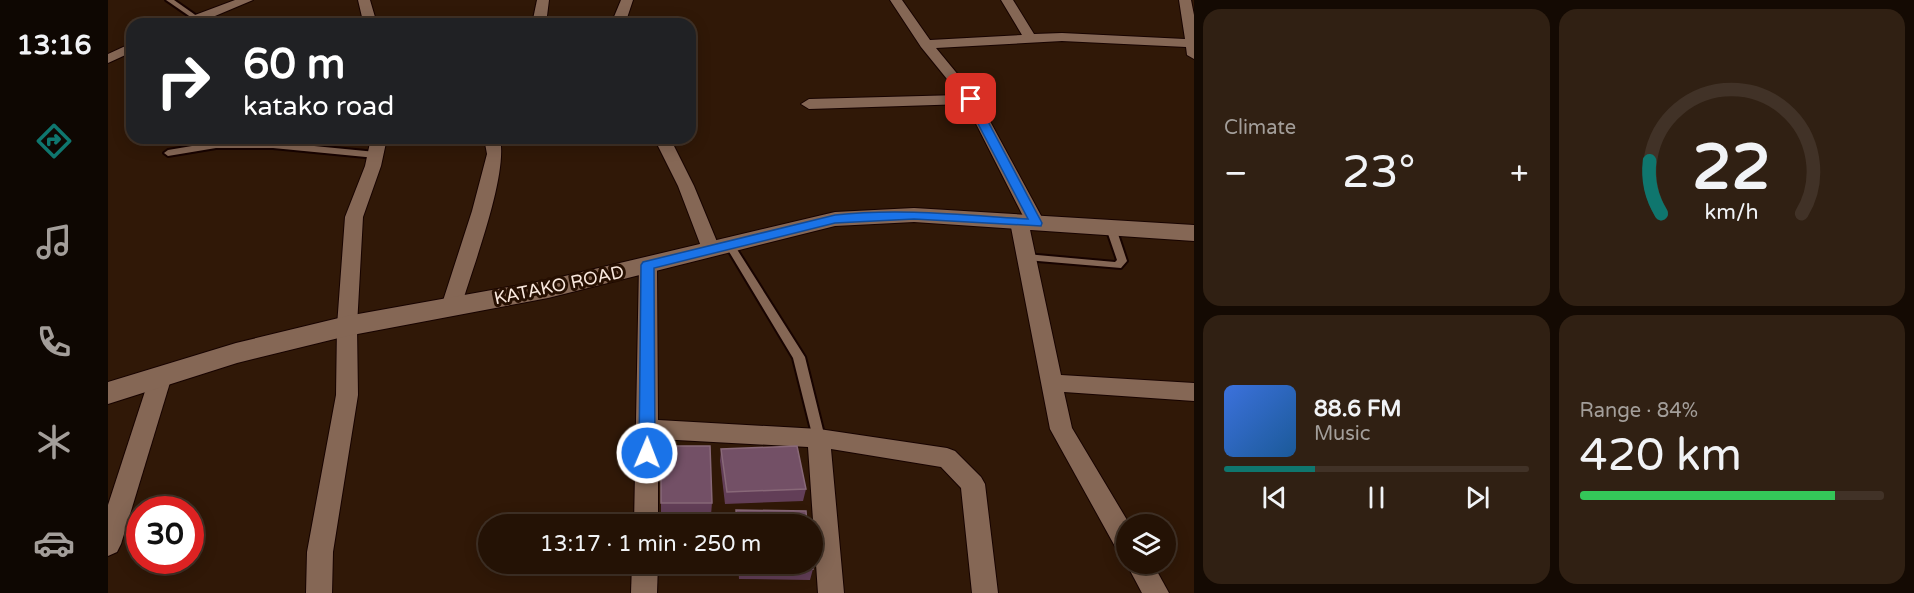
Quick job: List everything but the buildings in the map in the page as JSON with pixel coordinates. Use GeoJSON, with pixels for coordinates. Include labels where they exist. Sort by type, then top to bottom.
{"type":"FeatureCollection","features":[{"type":"Feature","properties":{"kind":"street"},"geometry":{"type":"LineString","coordinates":[[200,18],[246,0]]}},
{"type":"Feature","properties":{"kind":"street"},"geometry":{"type":"LineString","coordinates":[[364,0],[368,18]]}},
{"type":"Feature","properties":{"kind":"street"},"geometry":{"type":"LineString","coordinates":[[540,18],[543,0]]}},
{"type":"Feature","properties":{"kind":"street"},"geometry":{"type":"LineString","coordinates":[[620,18],[627,0]]}},
{"type":"Feature","properties":{"kind":"street"},"geometry":{"type":"LineString","coordinates":[[896,0],[926,44],[971,99],[1028,223],[1026,257],[1061,429],[1116,525]]}},
{"type":"Feature","properties":{"kind":"street"},"geometry":{"type":"LineString","coordinates":[[1007,0],[1030,38]]}},
{"type":"Feature","properties":{"kind":"street"},"geometry":{"type":"LineString","coordinates":[[926,44],[1062,37],[1193,49],[1185,0]]}},
{"type":"Feature","properties":{"kind":"street"},"geometry":{"type":"LineString","coordinates":[[108,59],[126,50]]}},
{"type":"Feature","properties":{"kind":"street"},"geometry":{"type":"LineString","coordinates":[[810,104],[971,99]]}},
{"type":"Feature","properties":{"kind":"street"},"geometry":{"type":"LineString","coordinates":[[451,307],[481,211],[495,154],[493,144]]}},
{"type":"Feature","properties":{"kind":"street"},"geometry":{"type":"LineString","coordinates":[[665,144],[721,247]]}},
{"type":"Feature","properties":{"kind":"street"},"geometry":{"type":"LineString","coordinates":[[319,593],[320,552],[347,395],[347,326],[354,217],[377,146]]}},
{"type":"Feature","properties":{"kind":"street","name":"KATAKO ROAD"},"geometry":{"type":"LineString","coordinates":[[108,393],[236,353],[347,326],[548,289],[835,219],[914,215],[1194,233]]}},
{"type":"Feature","properties":{"kind":"street"},"geometry":{"type":"LineString","coordinates":[[646,514],[648,265]]}},
{"type":"Feature","properties":{"kind":"street"},"geometry":{"type":"LineString","coordinates":[[108,544],[161,376]]}},
{"type":"Feature","properties":{"kind":"street"},"geometry":{"type":"LineString","coordinates":[[1051,383],[1194,392]]}},
{"type":"Feature","properties":{"kind":"street"},"geometry":{"type":"LineString","coordinates":[[647,429],[819,438],[947,458],[973,484],[985,593]]}},
{"type":"Feature","properties":{"kind":"street"},"geometry":{"type":"LineString","coordinates":[[819,438],[831,593]]}},
{"type":"Feature","properties":{"kind":"street"},"geometry":{"type":"LineString","coordinates":[[644,593],[645,574]]}},
{"type":"Feature","properties":{"kind":"street"},"geometry":{"type":"LineString","coordinates":[[1146,574],[1156,593]]}},
{"type":"Feature","properties":{"kind":"lane"},"geometry":{"type":"LineString","coordinates":[[169,0],[196,18]]}},
{"type":"Feature","properties":{"kind":"lane"},"geometry":{"type":"LineString","coordinates":[[168,153],[216,144],[377,146]]}},
{"type":"Feature","properties":{"kind":"lane"},"geometry":{"type":"LineString","coordinates":[[1026,257],[1117,266],[1122,261],[1111,228]]}},
{"type":"Feature","properties":{"kind":"lane"},"geometry":{"type":"LineString","coordinates":[[721,247],[799,357],[819,438]]}},
{"type":"Feature","properties":{"kind":"route"},"geometry":{"type":"LineString","coordinates":[[647,453],[648,265],[835,219],[852,217],[914,215],[1036,223],[972,105],[971,99]]}}]}
